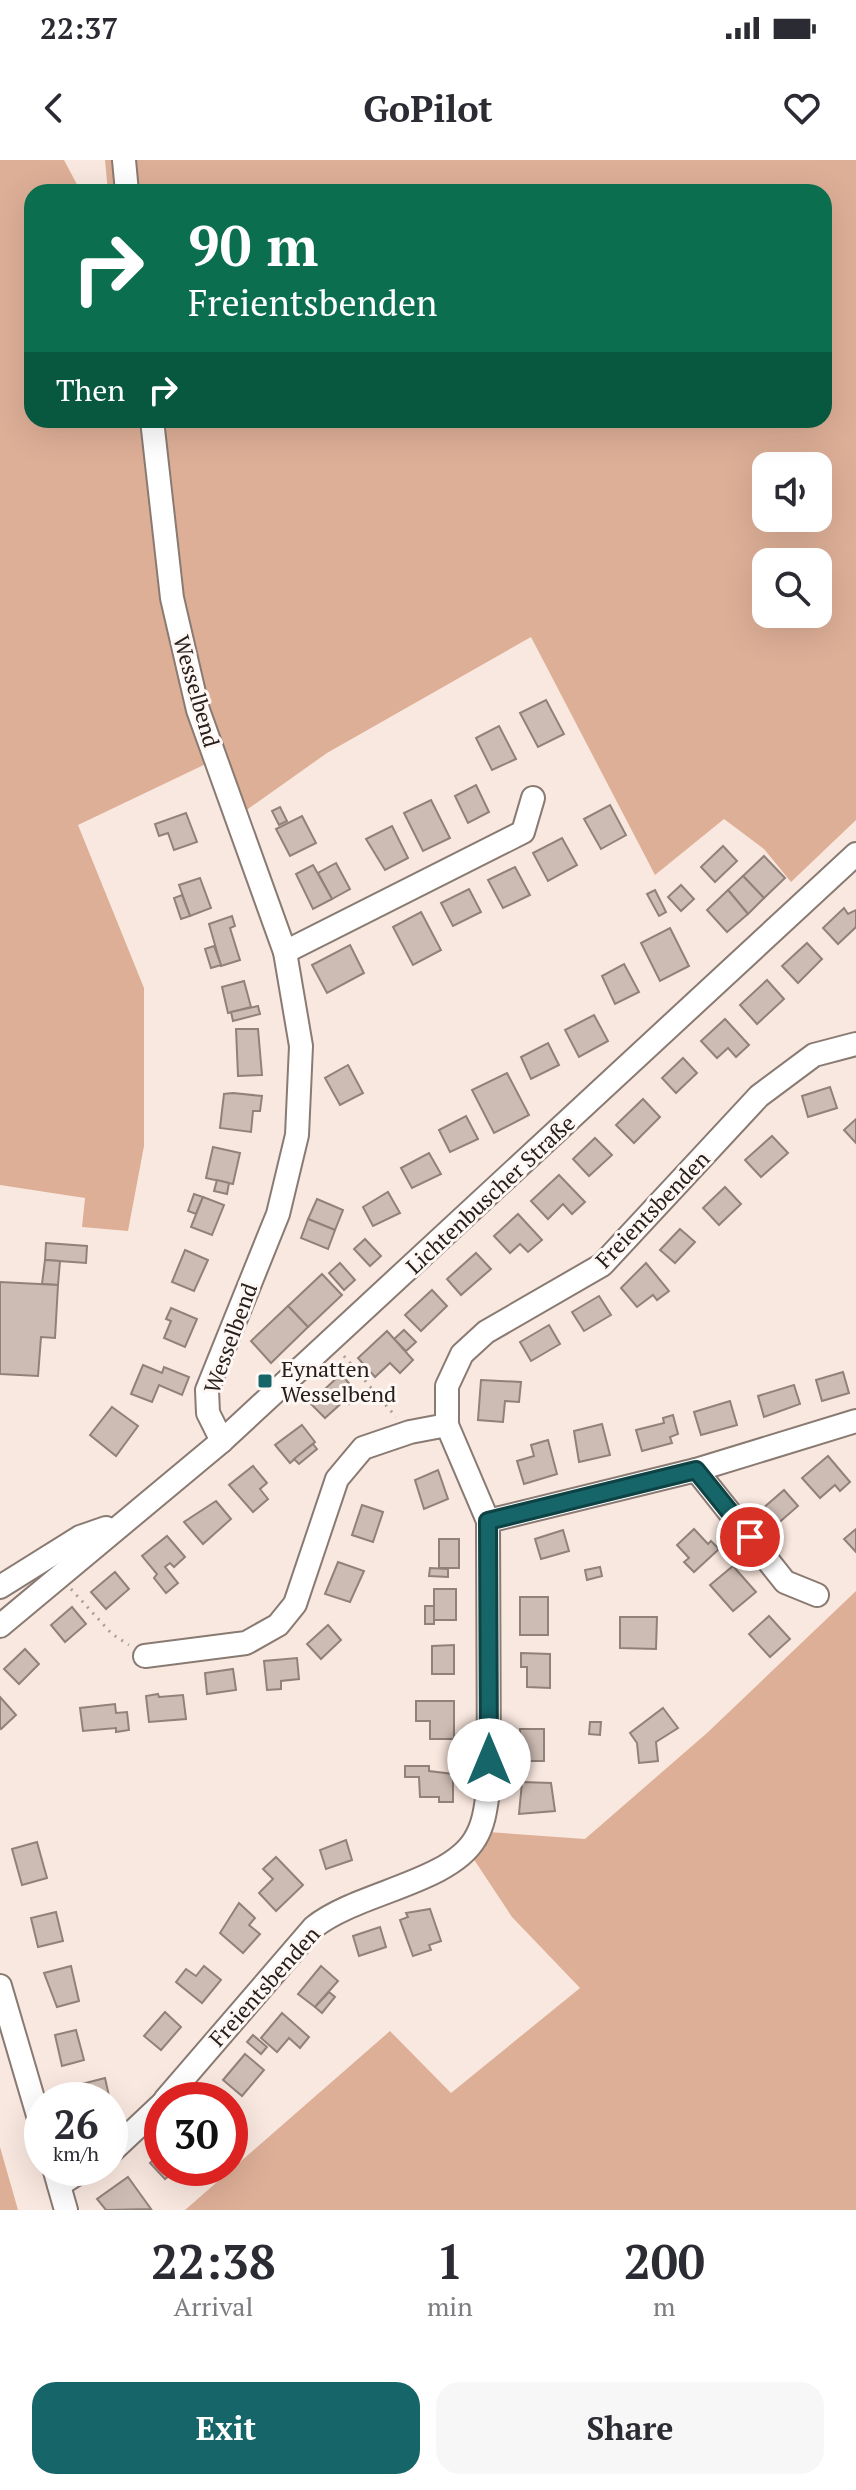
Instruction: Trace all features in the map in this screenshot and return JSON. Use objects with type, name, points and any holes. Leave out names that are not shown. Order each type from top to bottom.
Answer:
[{"type":"street","points":[[124,160],[126,184]]},
{"type":"street","name":"Wesselbend","points":[[153,428],[172,598],[198,710],[285,952],[301,1046],[297,1135],[278,1214],[207,1390],[208,1413],[222,1441]]},
{"type":"street","points":[[285,952],[523,832],[533,798]]},
{"type":"street","name":"Lichtenbuscher Straße","points":[[0,1626],[222,1441],[856,854]]},
{"type":"street","name":"Freientsbenden","points":[[181,2082],[314,1927],[335,1910],[450,1864],[474,1841],[484,1817],[489,1785],[488,1521],[447,1425],[447,1386],[462,1354],[486,1332],[602,1265],[759,1096],[814,1055],[856,1044]]},
{"type":"street","points":[[488,1521],[696,1470],[856,1421]]},
{"type":"street","points":[[145,1656],[246,1643],[278,1625],[295,1604],[337,1479],[363,1448],[410,1432],[447,1425]]},
{"type":"street","points":[[696,1470],[785,1582],[817,1595]]},
{"type":"street","name":"Lichtenbuscher Straße","points":[[0,1587],[94,1529],[117,1526]]},
{"type":"street","points":[[0,1986],[28,2082]]},
{"type":"street","name":"Freientsbenden","points":[[128,2136],[144,2121]]},
{"type":"street","points":[[59,2186],[66,2210]]},
{"type":"path","points":[[331,1341],[410,1432]]},
{"type":"path","points":[[58,1575],[112,1634],[145,1656]]},
{"type":"shaded area","points":[[0,160],[64,160],[77,184],[24,184],[24,428],[832,428],[832,184],[107,184],[105,160],[856,160],[856,820],[791,882],[764,849],[724,819],[655,875],[531,637],[327,753],[231,821],[210,762],[78,825],[144,988],[144,1146],[128,1231],[82,1227],[85,1198],[0,1185]]},
{"type":"shaded area","points":[[856,1591],[856,2210],[185,2210],[212,2186],[248,2186],[248,2155],[390,2031],[451,2093],[580,1988],[512,1917],[471,1855],[488,1832],[585,1839],[707,1733]]},
{"type":"shaded area","points":[[0,2147],[18,2210],[0,2210]]},
{"type":"building","points":[[546,700],[564,734],[538,747],[520,713]]},
{"type":"building","points":[[499,726],[516,759],[492,770],[476,738]]},
{"type":"building","points":[[476,785],[489,812],[468,823],[455,796]]},
{"type":"building","points":[[431,800],[450,838],[423,851],[404,813]]},
{"type":"building","points":[[610,805],[626,835],[601,849],[584,819]]},
{"type":"building","points":[[280,807],[287,821],[279,825],[272,811]]},
{"type":"building","points":[[186,813],[197,842],[174,850],[168,833],[159,836],[155,824]]},
{"type":"building","points":[[302,816],[316,843],[290,856],[276,829]]},
{"type":"building","points":[[392,826],[408,858],[385,870],[366,839]]},
{"type":"building","points":[[562,838],[577,865],[548,881],[533,853]]},
{"type":"building","points":[[723,846],[737,861],[715,882],[701,867]]},
{"type":"building","points":[[764,856],[785,878],[764,898],[743,876]]},
{"type":"building","points":[[336,863],[350,889],[332,899],[318,873]]},
{"type":"building","points":[[313,865],[332,899],[313,909],[296,874]]},
{"type":"building","points":[[515,867],[530,895],[503,908],[488,880]]},
{"type":"building","points":[[743,876],[764,898],[748,914],[728,890]]},
{"type":"building","points":[[200,878],[211,908],[190,916],[179,885]]},
{"type":"building","points":[[681,885],[694,899],[681,911],[668,897]]},
{"type":"building","points":[[469,889],[481,912],[453,926],[441,903]]},
{"type":"building","points":[[655,890],[666,912],[659,916],[647,894]]},
{"type":"building","points":[[728,890],[748,914],[727,932],[707,910]]},
{"type":"building","points":[[182,895],[190,916],[181,919],[174,898]]},
{"type":"building","points":[[844,908],[848,914],[856,910],[856,927],[838,944],[823,928]]},
{"type":"building","points":[[421,912],[441,950],[413,965],[393,927]]},
{"type":"building","points":[[232,916],[235,926],[230,928],[240,960],[221,966],[209,924]]},
{"type":"building","points":[[670,928],[689,966],[660,981],[641,943]]},
{"type":"building","points":[[807,943],[822,959],[798,983],[782,966]]},
{"type":"building","points":[[350,945],[364,973],[327,993],[312,965]]},
{"type":"building","points":[[214,946],[221,965],[211,968],[205,949]]},
{"type":"building","points":[[624,964],[639,992],[615,1004],[602,976]]},
{"type":"building","points":[[767,980],[784,999],[757,1024],[740,1005]]},
{"type":"building","points":[[244,981],[251,1007],[228,1013],[222,987]]},
{"type":"building","points":[[258,1006],[260,1014],[233,1021],[231,1012]]},
{"type":"building","points":[[594,1015],[608,1041],[579,1057],[565,1030]]},
{"type":"building","points":[[725,1019],[749,1045],[736,1057],[728,1048],[717,1058],[701,1041]]},
{"type":"building","points":[[236,1029],[258,1029],[262,1075],[238,1076]]},
{"type":"building","points":[[548,1043],[559,1065],[531,1079],[521,1057]]},
{"type":"building","points":[[683,1058],[697,1073],[676,1093],[662,1078]]},
{"type":"building","points":[[348,1065],[363,1093],[340,1105],[325,1078]]},
{"type":"building","points":[[507,1073],[529,1115],[494,1133],[472,1090]]},
{"type":"building","points":[[830,1087],[837,1108],[808,1117],[802,1096]]},
{"type":"building","points":[[224,1094],[262,1096],[260,1111],[253,1111],[251,1132],[220,1128]]},
{"type":"building","points":[[643,1099],[660,1117],[634,1143],[616,1125]]},
{"type":"building","points":[[466,1116],[478,1139],[450,1152],[439,1130]]},
{"type":"building","points":[[856,1119],[856,1143],[844,1130]]},
{"type":"building","points":[[772,1136],[788,1153],[761,1177],[745,1160]]},
{"type":"building","points":[[595,1138],[612,1155],[589,1176],[573,1159]]},
{"type":"building","points":[[213,1147],[240,1153],[233,1184],[206,1178]]},
{"type":"building","points":[[429,1153],[441,1174],[412,1188],[401,1168]]},
{"type":"building","points":[[559,1175],[585,1202],[572,1214],[563,1204],[548,1219],[531,1201]]},
{"type":"building","points":[[217,1180],[229,1183],[227,1194],[214,1191]]},
{"type":"building","points":[[725,1187],[741,1204],[719,1225],[703,1208]]},
{"type":"building","points":[[388,1192],[400,1213],[373,1226],[363,1207]]},
{"type":"building","points":[[194,1194],[203,1197],[196,1214],[188,1211]]},
{"type":"building","points":[[203,1197],[224,1205],[212,1235],[191,1227]]},
{"type":"building","points":[[317,1199],[343,1210],[335,1230],[308,1219]]},
{"type":"building","points":[[518,1214],[542,1240],[528,1252],[520,1244],[510,1253],[494,1236]]},
{"type":"building","points":[[308,1219],[335,1230],[328,1249],[301,1238]]},
{"type":"building","points":[[680,1229],[695,1242],[675,1263],[660,1250]]},
{"type":"building","points":[[365,1239],[381,1256],[370,1266],[354,1249]]},
{"type":"building","points":[[46,1243],[87,1246],[86,1263],[45,1260]]},
{"type":"building","points":[[185,1250],[208,1260],[194,1291],[172,1282]]},
{"type":"building","points":[[476,1253],[491,1269],[461,1295],[447,1279]]},
{"type":"building","points":[[45,1260],[60,1261],[58,1285],[42,1284]]},
{"type":"building","points":[[340,1263],[355,1280],[344,1290],[329,1273]]},
{"type":"building","points":[[646,1263],[669,1291],[657,1300],[653,1295],[637,1307],[621,1288]]},
{"type":"building","points":[[322,1274],[342,1295],[308,1327],[288,1306]]},
{"type":"building","points":[[0,1282],[58,1285],[55,1338],[41,1337],[38,1376],[0,1374]]},
{"type":"building","points":[[432,1290],[447,1306],[421,1331],[405,1315]]},
{"type":"building","points":[[599,1296],[611,1315],[584,1331],[572,1312]]},
{"type":"building","points":[[288,1306],[308,1327],[271,1363],[251,1341]]},
{"type":"building","points":[[171,1308],[197,1319],[185,1347],[164,1338],[171,1321],[166,1319]]},
{"type":"building","points":[[549,1325],[560,1344],[531,1361],[520,1342]]},
{"type":"building","points":[[404,1330],[416,1342],[406,1351],[394,1339]]},
{"type":"building","points":[[387,1331],[413,1360],[400,1373],[390,1363],[375,1377],[358,1358]]},
{"type":"building","points":[[143,1365],[162,1373],[164,1367],[189,1377],[182,1395],[159,1385],[152,1402],[131,1394]]},
{"type":"building","points":[[843,1372],[849,1393],[822,1401],[816,1380]]},
{"type":"building","points":[[341,1374],[359,1395],[349,1404],[345,1400],[325,1418],[310,1403]]},
{"type":"building","points":[[481,1380],[521,1382],[519,1402],[505,1401],[503,1422],[478,1420]]},
{"type":"building","points":[[794,1385],[800,1404],[764,1417],[758,1396]]},
{"type":"building","points":[[730,1401],[737,1425],[701,1435],[694,1412]]},
{"type":"building","points":[[112,1407],[138,1426],[116,1456],[90,1435]]},
{"type":"building","points":[[673,1415],[678,1434],[670,1437],[672,1443],[642,1451],[636,1430],[664,1423],[663,1418]]},
{"type":"building","points":[[602,1424],[610,1455],[579,1462],[574,1431]]},
{"type":"building","points":[[302,1425],[315,1442],[290,1463],[275,1445]]},
{"type":"building","points":[[548,1440],[557,1474],[524,1484],[517,1461],[534,1456],[531,1445]]},
{"type":"building","points":[[313,1444],[317,1449],[299,1464],[294,1459]]},
{"type":"building","points":[[828,1456],[850,1482],[840,1491],[835,1485],[820,1498],[802,1478]]},
{"type":"building","points":[[253,1466],[267,1483],[260,1489],[268,1499],[253,1512],[229,1485]]},
{"type":"building","points":[[438,1470],[448,1499],[424,1509],[415,1480]]},
{"type":"building","points":[[784,1490],[798,1506],[775,1526],[761,1510]]},
{"type":"building","points":[[216,1501],[231,1519],[203,1544],[184,1522]]},
{"type":"building","points":[[362,1505],[383,1512],[373,1542],[352,1535]]},
{"type":"building","points":[[694,1529],[708,1544],[711,1541],[719,1549],[694,1572],[684,1562],[689,1558],[677,1545]]},
{"type":"building","points":[[856,1529],[856,1552],[844,1539]]},
{"type":"building","points":[[563,1530],[569,1551],[541,1559],[535,1539]]},
{"type":"building","points":[[167,1536],[185,1557],[174,1567],[170,1563],[165,1567],[178,1583],[166,1593],[154,1578],[157,1574],[142,1556]]},
{"type":"building","points":[[439,1539],[459,1539],[459,1568],[439,1568]]},
{"type":"building","points":[[338,1562],[364,1571],[350,1602],[325,1594]]},
{"type":"building","points":[[733,1566],[756,1592],[733,1611],[710,1585]]},
{"type":"building","points":[[600,1567],[602,1576],[587,1580],[585,1570]]},
{"type":"building","points":[[430,1568],[448,1569],[448,1577],[429,1576]]},
{"type":"building","points":[[115,1572],[129,1589],[106,1609],[91,1592]]},
{"type":"building","points":[[434,1589],[456,1589],[456,1620],[434,1620]]},
{"type":"building","points":[[520,1597],[548,1597],[548,1635],[520,1635]]},
{"type":"building","points":[[425,1606],[434,1606],[434,1624],[425,1624]]},
{"type":"building","points":[[72,1607],[86,1624],[65,1642],[51,1625]]},
{"type":"building","points":[[769,1616],[790,1639],[770,1657],[749,1634]]},
{"type":"building","points":[[620,1617],[657,1617],[656,1649],[620,1648]]},
{"type":"building","points":[[328,1625],[341,1640],[321,1659],[307,1644]]},
{"type":"building","points":[[454,1645],[454,1674],[432,1674],[432,1646]]},
{"type":"building","points":[[25,1649],[39,1664],[19,1684],[4,1669]]},
{"type":"building","points":[[521,1653],[550,1654],[550,1688],[527,1687],[527,1667],[521,1667]]},
{"type":"building","points":[[297,1658],[299,1679],[281,1681],[281,1689],[267,1690],[264,1661]]},
{"type":"building","points":[[233,1669],[236,1690],[207,1694],[205,1673]]},
{"type":"building","points":[[158,1694],[159,1697],[183,1695],[186,1719],[149,1722],[146,1696]]},
{"type":"building","points":[[0,1697],[16,1715],[1,1729],[0,1728]]},
{"type":"building","points":[[416,1701],[454,1701],[454,1739],[430,1739],[430,1721],[416,1721]]},
{"type":"building","points":[[115,1704],[116,1713],[127,1712],[129,1730],[83,1731],[80,1708]]},
{"type":"building","points":[[663,1708],[678,1728],[656,1742],[658,1761],[639,1763],[637,1743],[630,1733]]},
{"type":"building","points":[[590,1722],[601,1722],[600,1735],[589,1734]]},
{"type":"building","points":[[520,1729],[544,1729],[544,1761],[520,1761]]},
{"type":"building","points":[[405,1766],[429,1766],[429,1771],[453,1774],[453,1802],[439,1802],[439,1797],[420,1797],[419,1777],[405,1777]]},
{"type":"building","points":[[522,1782],[551,1783],[555,1811],[519,1814]]},
{"type":"building","points":[[346,1840],[352,1860],[326,1869],[320,1850]]},
{"type":"building","points":[[37,1842],[47,1878],[22,1885],[12,1849]]},
{"type":"building","points":[[276,1857],[303,1885],[276,1911],[259,1893],[273,1879],[263,1869]]},
{"type":"building","points":[[239,1903],[255,1918],[249,1925],[260,1934],[243,1953],[220,1933]]},
{"type":"building","points":[[430,1909],[441,1941],[429,1945],[431,1950],[413,1956],[400,1920],[408,1917],[406,1913]]},
{"type":"building","points":[[56,1912],[63,1941],[38,1947],[31,1918]]},
{"type":"building","points":[[380,1927],[386,1947],[359,1956],[353,1936]]},
{"type":"building","points":[[71,1966],[79,2001],[57,2007],[44,1973]]},
{"type":"building","points":[[204,1966],[221,1980],[202,2003],[176,1982],[186,1969],[196,1976]]},
{"type":"building","points":[[321,1966],[338,1981],[315,2007],[298,1994]]},
{"type":"building","points":[[329,1992],[335,1997],[322,2013],[315,2007]]},
{"type":"building","points":[[165,2012],[181,2027],[161,2050],[144,2036]]},
{"type":"building","points":[[282,2013],[309,2037],[300,2048],[289,2038],[277,2052],[261,2038]]},
{"type":"building","points":[[76,2030],[84,2060],[62,2066],[55,2035]]},
{"type":"building","points":[[253,2035],[267,2047],[261,2054],[247,2042]]},
{"type":"building","points":[[245,2054],[264,2070],[248,2089],[248,2082],[223,2080]]},
{"type":"building","points":[[128,2177],[151,2209],[106,2210],[97,2199],[115,2186],[128,2186]]},
{"type":"place","name":"Eynatten Wesselbend","points":[[265,1381]]},
{"type":"route","points":[[489,1760],[488,1521],[696,1470],[750,1537]]}]
